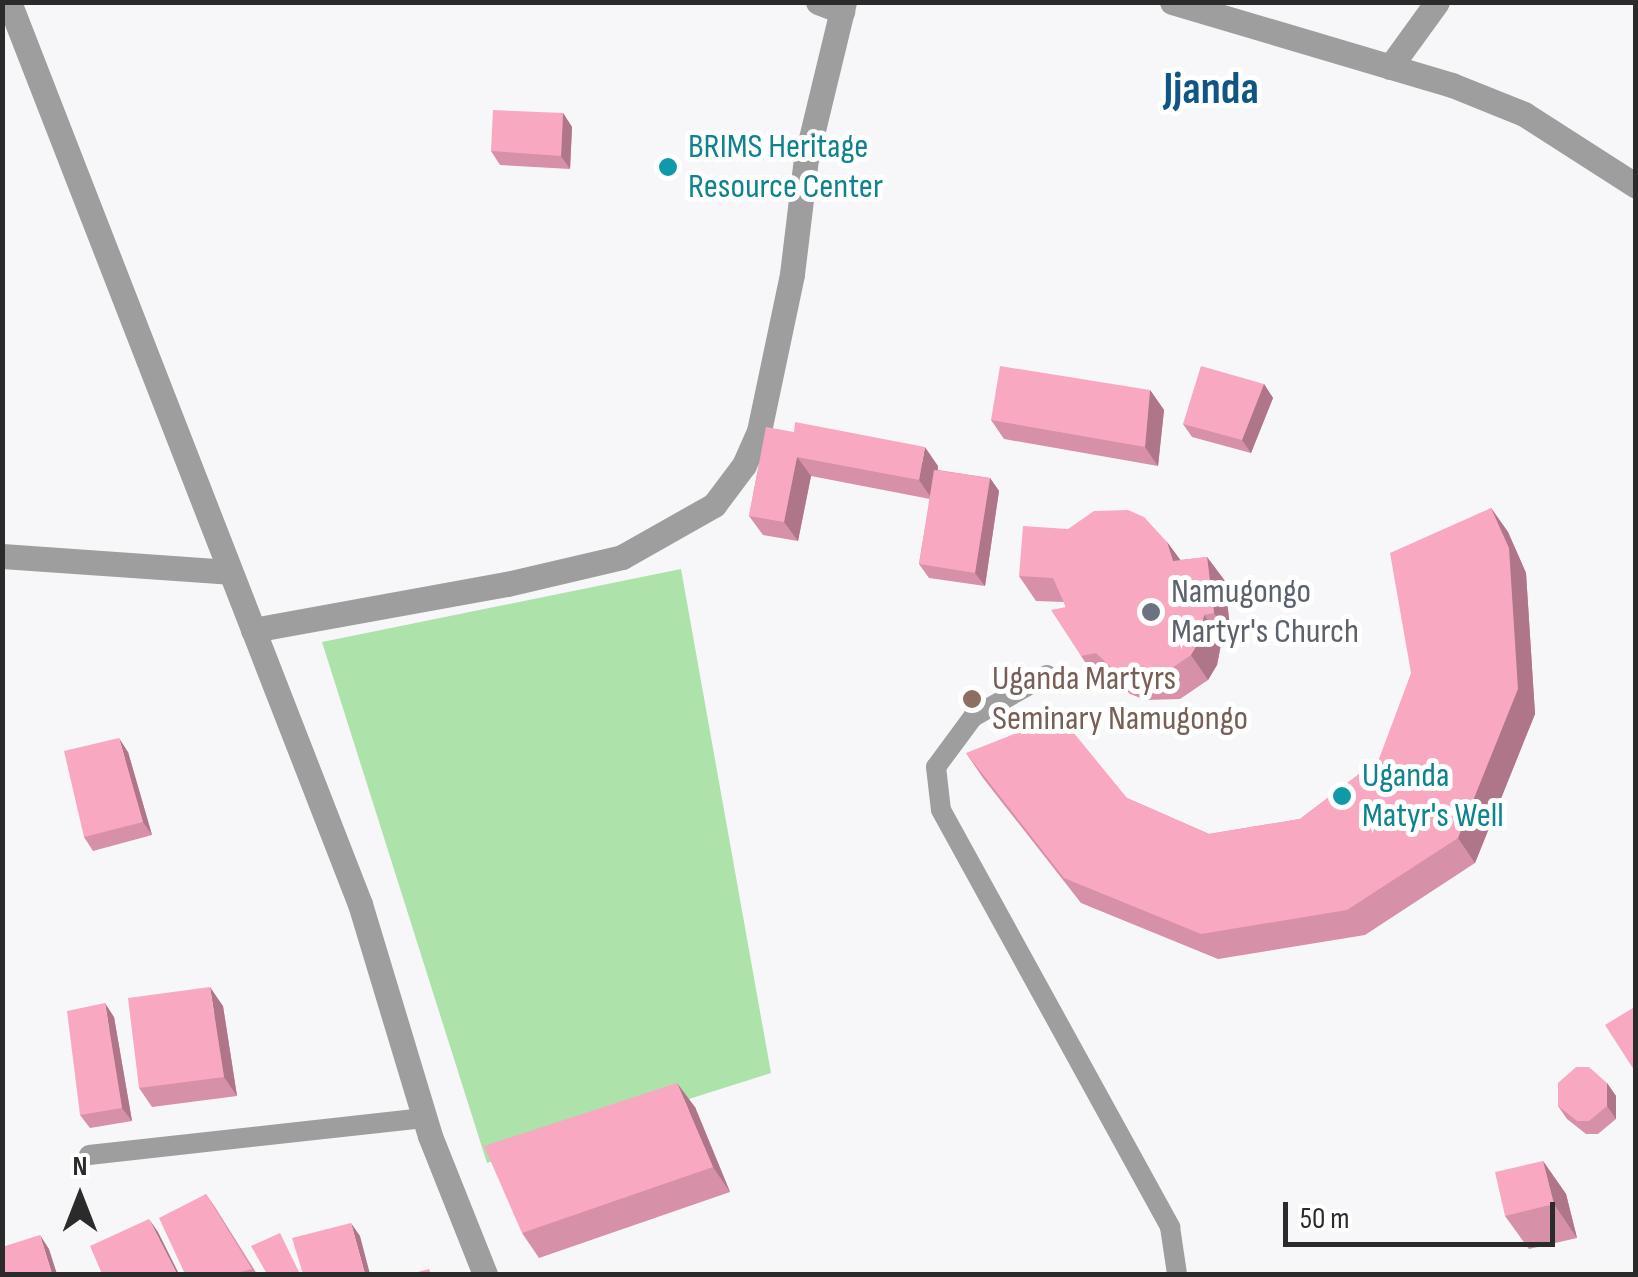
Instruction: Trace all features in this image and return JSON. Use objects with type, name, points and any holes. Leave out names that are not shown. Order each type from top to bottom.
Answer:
[{"type":"street","points":[[9,2],[360,904],[424,1118],[486,1274]]},
{"type":"street","points":[[1172,2],[1452,85],[1524,114],[1636,186]]},
{"type":"street","points":[[1390,67],[1438,2]]},
{"type":"street","points":[[253,630],[507,584],[622,557],[714,504],[744,465],[759,431],[792,274],[806,158],[835,5]]},
{"type":"street","points":[[2,556],[229,572]]},
{"type":"lane","points":[[1047,675],[973,717],[936,767],[941,810],[1170,1228],[1177,1274]]},
{"type":"lane","points":[[89,1155],[424,1118]]},
{"type":"green space","points":[[681,569],[771,1073],[487,1163],[322,642]]},
{"type":"building","points":[[493,110],[563,113],[561,156],[491,151]]},
{"type":"building","points":[[1000,366],[1150,390],[1145,447],[991,420]]},
{"type":"building","points":[[1201,366],[1264,384],[1242,440],[1183,424]]},
{"type":"building","points":[[795,422],[925,447],[919,480],[797,457],[784,522],[749,516],[766,427],[794,432]]},
{"type":"building","points":[[934,470],[990,478],[975,573],[919,564]]},
{"type":"building","points":[[1491,508],[1509,548],[1518,689],[1458,838],[1347,910],[1201,934],[1064,878],[966,753],[1060,716],[1127,798],[1209,834],[1300,819],[1379,759],[1411,673],[1390,553]]},
{"type":"building","name":"Namugongo Martyr's Church","points":[[1128,510],[1144,517],[1167,542],[1173,561],[1207,557],[1214,613],[1204,615],[1200,640],[1191,655],[1163,674],[1128,676],[1113,669],[1096,653],[1081,656],[1051,610],[1066,607],[1053,578],[1019,576],[1023,526],[1068,529],[1094,511]]},
{"type":"building","points":[[119,738],[143,822],[84,837],[64,751]]},
{"type":"building","points":[[210,987],[224,1077],[139,1088],[128,998]]},
{"type":"building","points":[[105,1003],[122,1108],[80,1115],[67,1011]]},
{"type":"building","points":[[1636,1006],[1636,1073],[1605,1025]]},
{"type":"building","points":[[1576,1067],[1589,1067],[1607,1083],[1607,1106],[1589,1121],[1577,1121],[1558,1106],[1558,1083]]},
{"type":"building","points":[[677,1083],[713,1167],[522,1233],[484,1146]]},
{"type":"building","points":[[1543,1161],[1554,1204],[1505,1216],[1495,1172]]},
{"type":"building","points":[[206,1194],[252,1269],[233,1274],[185,1274],[159,1218]]},
{"type":"building","points":[[149,1219],[177,1274],[102,1274],[90,1246]]},
{"type":"building","points":[[351,1223],[365,1274],[303,1274],[292,1238]]},
{"type":"building","points":[[280,1233],[300,1274],[267,1274],[251,1246]]},
{"type":"building","points":[[40,1235],[52,1274],[2,1274],[2,1247]]},
{"type":"place","name":"BRIMS Heritage Resource Center","points":[[668,167]]},
{"type":"place","name":"Namugongo Martyr's Church","points":[[1151,612]]},
{"type":"place","name":"Uganda Martyrs Seminary Namugongo","points":[[972,699]]},
{"type":"place","name":"Uganda Matyr's Well","points":[[1342,796]]},
{"type":"district","name":"Jjanda","points":[[1211,90]]}]
